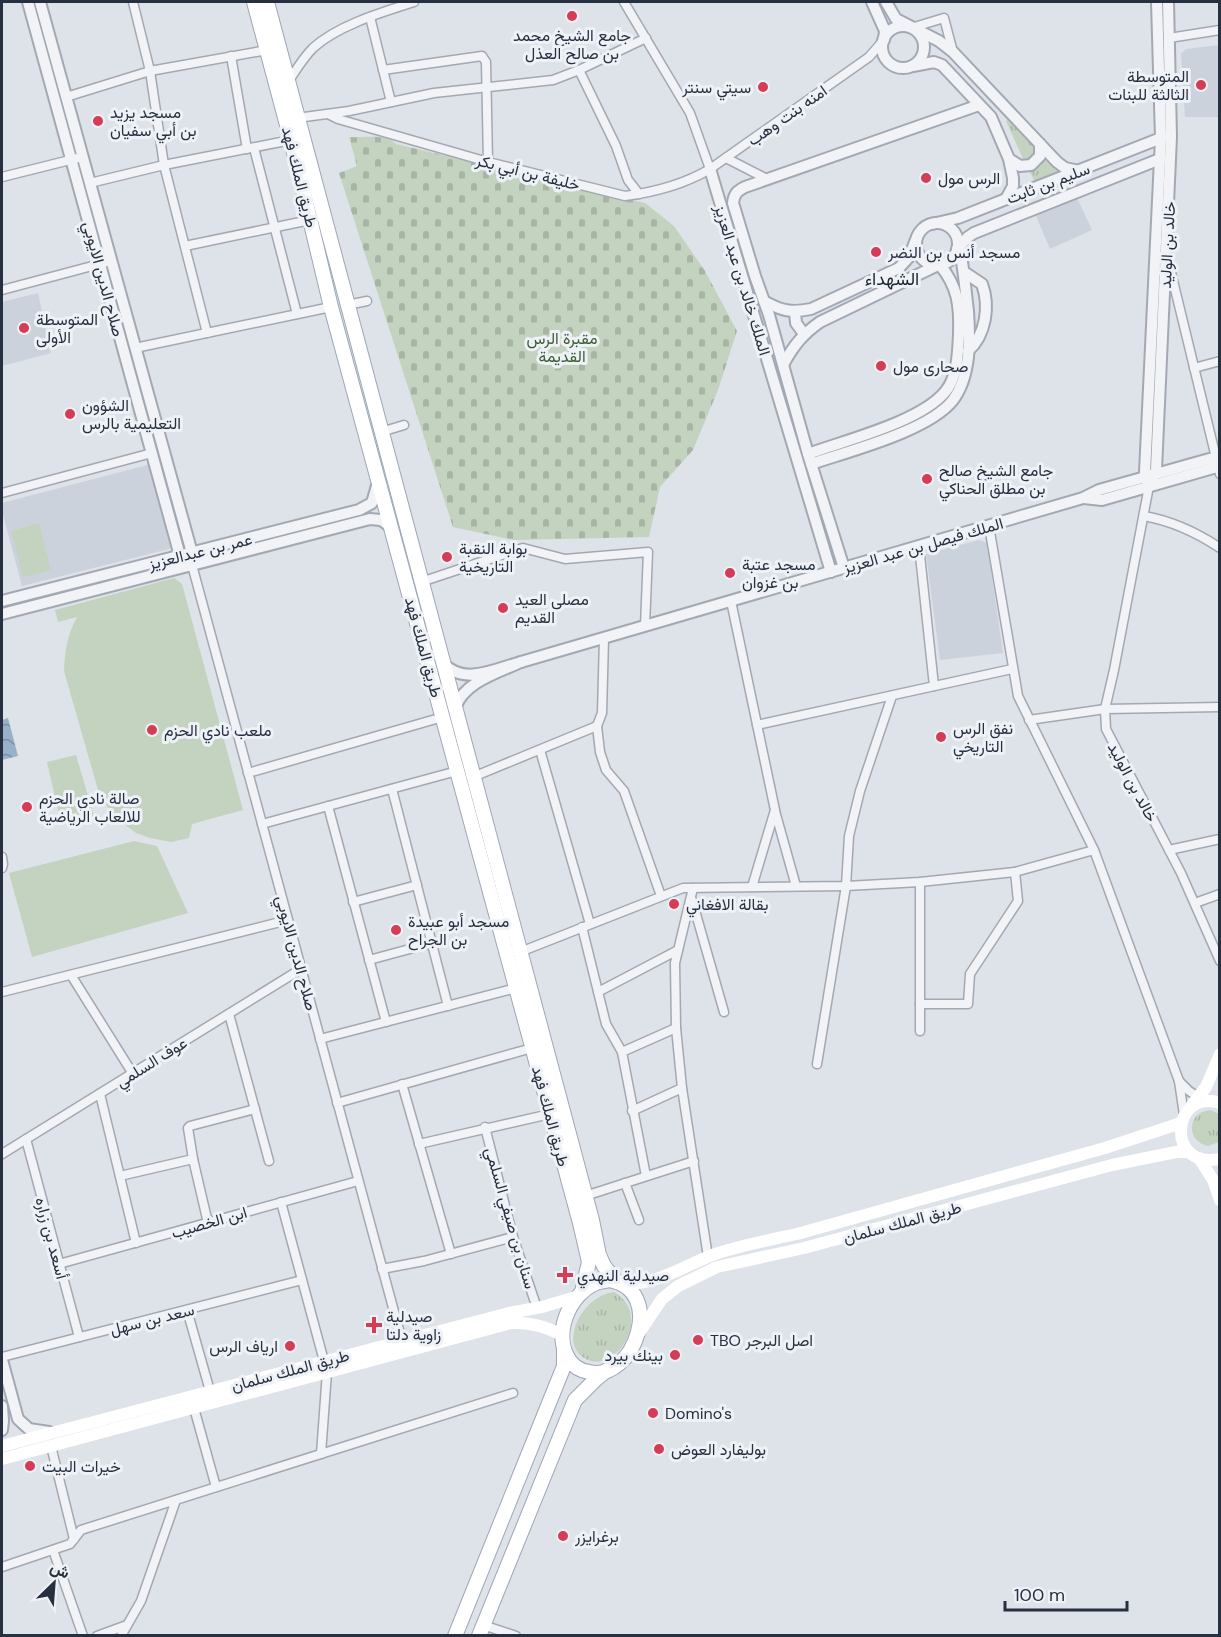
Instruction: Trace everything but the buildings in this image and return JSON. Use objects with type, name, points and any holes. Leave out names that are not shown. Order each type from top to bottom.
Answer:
[{"type":"main road","name":"طريق الملك فهد","points":[[254,2],[314,217],[347,305],[443,663],[452,683],[455,708],[599,1255],[604,1266],[619,1282]]},
{"type":"main road","name":"طريق الملك فهد","points":[[267,2],[297,118],[331,307],[589,1262],[581,1294]]},
{"type":"main road","points":[[1220,1054],[1206,1087],[1192,1109],[1181,1139],[1213,1180],[1220,1200]]},
{"type":"main road","points":[[1192,1109],[1220,1103]]},
{"type":"main road","name":"طريق الملك سلمان","points":[[619,1282],[634,1285],[646,1282],[746,1244],[797,1234],[1105,1148],[1192,1109]]},
{"type":"main road","name":"طريق الملك سلمان","points":[[638,1334],[662,1299],[678,1286],[717,1268],[804,1248],[1112,1165],[1176,1152],[1209,1160],[1220,1158]]},
{"type":"main road","points":[[455,1635],[564,1366],[562,1335],[565,1319],[572,1304],[596,1283],[609,1280],[619,1282],[632,1291],[639,1303],[641,1319],[638,1334],[631,1350],[620,1362],[596,1378],[575,1400],[481,1630]]},
{"type":"main road","name":"طريق الملك سلمان","points":[[2,1459],[194,1408],[402,1341],[537,1308],[581,1294]]},
{"type":"main road","name":"طريق الملك سلمان","points":[[2,1446],[210,1391],[326,1367],[511,1323],[529,1322],[562,1335]]},
{"type":"main road","points":[[564,1350],[571,1363],[581,1370],[594,1373],[607,1370]]},
{"type":"street","name":"صلاح الدين الايوبي","points":[[28,2],[77,158],[106,263],[152,453],[180,556]]},
{"type":"street","name":"صلاح الدين الايوبي","points":[[40,2],[66,97],[77,158],[90,183],[106,263],[135,348],[192,553]]},
{"type":"street","points":[[133,2],[150,71],[164,165],[207,333]]},
{"type":"street","points":[[288,82],[314,48],[357,22],[414,2]]},
{"type":"street","name":"الملك خالد بن عبد العزيز","points":[[624,2],[690,113],[710,169],[831,572]]},
{"type":"street","points":[[872,2],[885,31],[882,48],[887,61],[899,68],[934,62],[942,65],[991,117],[1009,159],[1013,186],[1006,199]]},
{"type":"street","points":[[886,2],[896,19],[917,31],[924,43],[922,57],[913,66]]},
{"type":"street","name":"خالد بن الوليد","points":[[1150,479],[1161,138],[1157,2]]},
{"type":"street","name":"خالد بن الوليد","points":[[1168,2],[1172,137],[1167,254],[1150,479],[1105,709],[1106,729],[1169,850],[1220,961]]},
{"type":"street","points":[[370,17],[391,102]]},
{"type":"street","points":[[911,28],[944,18],[953,52]]},
{"type":"street","points":[[883,41],[891,30],[897,27],[911,28],[939,41],[953,52],[1062,166],[1079,171]]},
{"type":"street","points":[[1169,38],[1220,30]]},
{"type":"street","name":"خليفة بن أبي بكر","points":[[297,118],[434,93],[553,80],[646,38]]},
{"type":"street","name":"امنه بنت وهب","points":[[767,179],[726,158],[869,57],[883,41]]},
{"type":"street","points":[[66,97],[150,71],[267,50]]},
{"type":"street","points":[[231,56],[250,148],[297,314]]},
{"type":"street","points":[[383,70],[482,56],[486,62],[488,162]]},
{"type":"street","points":[[579,70],[616,146],[628,180],[639,194]]},
{"type":"street","name":"الملك خالد بن عبد العزيز","points":[[844,568],[809,459],[784,363],[733,203],[734,196],[738,190],[767,179],[980,105]]},
{"type":"street","name":"خليفة بن أبي بكر","points":[[328,114],[398,138],[625,196],[654,193],[689,182],[726,158]]},
{"type":"street","name":"سليم بن ثابت","points":[[932,224],[958,218],[1161,138]]},
{"type":"street","points":[[90,183],[164,165],[291,140]]},
{"type":"street","points":[[1009,159],[1020,166],[1031,165],[1040,156],[1040,144]]},
{"type":"street","points":[[2,177],[77,158]]},
{"type":"street","name":"سليم بن ثابت","points":[[958,246],[974,233],[1160,159]]},
{"type":"street","points":[[185,246],[274,228],[314,217]]},
{"type":"street","points":[[764,301],[777,308],[795,312],[811,309],[899,268],[909,257],[917,237],[926,226],[932,224],[946,226],[956,236],[964,273],[969,326],[968,351],[962,382],[953,399],[941,412],[897,434],[809,459]]},
{"type":"street","points":[[809,459],[916,415],[946,392],[953,377],[958,355],[959,326],[955,288],[939,265],[925,262],[920,258],[917,251],[917,237]]},
{"type":"street","points":[[784,363],[793,346],[820,322],[950,260],[958,246]]},
{"type":"street","points":[[1167,254],[1218,464]]},
{"type":"street","points":[[2,290],[106,263]]},
{"type":"street","points":[[964,273],[982,284],[986,304],[982,330],[977,342],[968,351]]},
{"type":"street","points":[[347,305],[367,301]]},
{"type":"street","points":[[135,348],[331,307]]},
{"type":"street","points":[[795,312],[796,323],[804,334]]},
{"type":"street","points":[[1194,368],[1220,361]]},
{"type":"street","points":[[381,432],[404,424]]},
{"type":"street","points":[[2,493],[152,453]]},
{"type":"street","name":"الملك فيصل بن عبد العزيز","points":[[521,662],[989,526],[1083,498],[1099,490],[1218,464]]},
{"type":"street","name":"عمر بن عبدالعزيز","points":[[2,601],[366,507],[372,503],[378,479]]},
{"type":"street","points":[[1144,516],[1165,520],[1200,535],[1220,549]]},
{"type":"street","name":"عمر بن عبدالعزيز","points":[[2,614],[370,519],[381,520],[391,527]]},
{"type":"street","points":[[989,526],[1018,696],[1094,850],[1179,1082],[1192,1109]]},
{"type":"street","points":[[919,546],[934,686]]},
{"type":"street","points":[[421,582],[523,548],[566,559],[648,552],[645,626]]},
{"type":"street","name":"صلاح الدين الايوبي","points":[[192,565],[402,1341]]},
{"type":"street","points":[[731,601],[775,810],[796,886]]},
{"type":"street","points":[[604,638],[602,713],[597,726],[600,752],[606,770],[624,791],[661,896]]},
{"type":"street","points":[[436,693],[467,676],[521,662]]},
{"type":"street","points":[[455,708],[462,693],[470,686],[521,662]]},
{"type":"street","points":[[757,725],[1012,669]]},
{"type":"street","points":[[452,683],[470,686]]},
{"type":"street","points":[[818,1064],[846,886],[849,836],[857,802],[892,696]]},
{"type":"street","points":[[1029,720],[1105,709],[1220,707]]},
{"type":"street","points":[[248,773],[443,717]]},
{"type":"street","points":[[473,777],[597,726]]},
{"type":"street","points":[[540,750],[586,926],[606,1024],[622,1052],[646,1176]]},
{"type":"street","points":[[262,824],[457,771]]},
{"type":"street","points":[[392,789],[448,1006]]},
{"type":"street","points":[[328,806],[386,1022]]},
{"type":"street","points":[[752,887],[775,810]]},
{"type":"street","points":[[1169,850],[1220,839]]},
{"type":"street","points":[[520,952],[683,888],[692,892],[752,887],[920,882],[1015,872],[1094,850]]},
{"type":"street","points":[[2,857],[2,868]]},
{"type":"street","points":[[920,1004],[968,1004],[970,974],[1018,901],[1015,872]]},
{"type":"street","points":[[920,882],[920,1031]]},
{"type":"street","points":[[353,902],[417,885]]},
{"type":"street","points":[[692,892],[675,963],[676,1028],[682,1089],[708,1257]]},
{"type":"street","points":[[692,892],[724,1012]]},
{"type":"street","points":[[1195,903],[1220,894]]},
{"type":"street","points":[[2,992],[288,920]]},
{"type":"street","points":[[369,960],[432,943]]},
{"type":"street","points":[[598,992],[678,950]]},
{"type":"street","name":"عوف السلمي","points":[[2,1154],[301,969]]},
{"type":"street","points":[[71,975],[133,1074]]},
{"type":"street","points":[[320,1039],[516,988]]},
{"type":"street","points":[[229,1014],[269,1161]]},
{"type":"street","points":[[622,1052],[676,1028]]},
{"type":"street","points":[[337,1103],[532,1048]]},
{"type":"street","points":[[1179,1082],[1192,1109]]},
{"type":"street","points":[[402,1084],[451,1254]]},
{"type":"street","points":[[633,1111],[682,1089]]},
{"type":"street","points":[[100,1094],[136,1243]]},
{"type":"street","points":[[208,1223],[188,1128],[255,1109]]},
{"type":"street","points":[[419,1144],[550,1113]]},
{"type":"street","name":"سنان بن صيفي السلمي","points":[[485,1127],[513,1237],[537,1308]]},
{"type":"street","name":"أسعد بن زراره","points":[[26,1139],[79,1338]]},
{"type":"street","points":[[120,1176],[193,1159]]},
{"type":"street","points":[[585,1196],[693,1161]]},
{"type":"street","name":"ابن الخصيب","points":[[59,1264],[358,1181]]},
{"type":"street","points":[[625,1183],[639,1220]]},
{"type":"street","points":[[281,1202],[326,1367],[321,1454]]},
{"type":"street","points":[[382,1269],[451,1254],[513,1237]]},
{"type":"street","name":"سعد بن سهل","points":[[2,1359],[302,1280]]},
{"type":"street","points":[[187,1310],[210,1391]]},
{"type":"street","points":[[2,1359],[18,1419],[29,1429],[50,1432]]},
{"type":"street","points":[[2,1568],[70,1544],[81,1530],[513,1393]]},
{"type":"street","points":[[2,1406],[2,1430]]},
{"type":"street","points":[[194,1408],[216,1487]]},
{"type":"street","points":[[51,1446],[74,1539]]},
{"type":"street","points":[[121,1635],[141,1601],[176,1500]]},
{"type":"street","points":[[53,1550],[83,1635]]},
{"type":"street","points":[[97,1635],[127,1625]]},
{"type":"street","points":[[481,1630],[516,1635]]},
{"type":"shaded area","name":"المتوسطة الثالثة للبنات","points":[[1219,45],[1219,117],[1185,117],[1181,54],[1186,49]]},
{"type":"shaded area","points":[[1077,198],[1092,230],[1050,249],[1036,216]]},
{"type":"shaded area","name":"المتوسطة الأولى","points":[[38,293],[51,353],[2,366],[2,302]]},
{"type":"shaded area","points":[[151,464],[173,548],[22,586],[2,511],[2,503]]},
{"type":"shaded area","points":[[979,540],[987,543],[1003,653],[940,660],[926,554]]},
{"type":"green space","points":[[1010,119],[1039,150],[1035,159],[1024,161],[1006,121]]},
{"type":"green space","name":"مقبرة الرس القديمة","points":[[349,137],[386,138],[396,144],[645,203],[674,226],[705,271],[737,331],[718,390],[693,450],[660,487],[649,537],[514,540],[453,527],[339,173],[357,166]]},
{"type":"green space","points":[[1043,158],[1061,174],[1036,184],[1027,166],[1034,169],[1041,165]]},
{"type":"green space","points":[[39,523],[51,570],[23,577],[11,531]]},
{"type":"green space","name":"ملعب نادي الحزم","points":[[174,578],[182,584],[243,810],[192,824],[189,838],[171,842],[136,833],[112,815],[98,790],[64,671],[67,643],[77,617],[58,622],[55,610]]},
{"type":"green space","points":[[76,755],[94,816],[61,823],[47,762]]},
{"type":"green space","points":[[134,841],[157,846],[188,913],[32,957],[9,873]]},
{"type":"green space","points":[[1211,1110],[1219,1114],[1219,1142],[1208,1146],[1195,1138],[1192,1126],[1197,1115]]},
{"type":"green space","points":[[614,1292],[626,1302],[631,1314],[631,1328],[626,1340],[619,1351],[609,1359],[597,1362],[586,1359],[578,1353],[574,1345],[575,1327],[590,1304]]},
{"type":"water","points":[[8,718],[18,756],[2,760],[2,720]]},
{"type":"place","name":"جامع الشيخ محمد بن صالح العذل","points":[[572,16]]},
{"type":"place","name":"المتوسطة الثالثة للبنات","points":[[1201,85]]},
{"type":"place","name":"سيتي سنتر","points":[[763,87]]},
{"type":"place","name":"مسجد يزيد بن أبي سفيان","points":[[98,121]]},
{"type":"place","name":"الرس مول","points":[[926,178]]},
{"type":"place","name":"مسجد أنس بن النضر","points":[[876,252]]},
{"type":"place","name":"المتوسطة الأولى","points":[[24,328]]},
{"type":"place","name":"صحارى مول","points":[[881,366]]},
{"type":"place","name":"الشؤون التعليمية بالرس","points":[[70,414]]},
{"type":"place","name":"جامع الشيخ صالح بن مطلق الحناكي","points":[[927,479]]},
{"type":"place","name":"بوابة النقبة التاريخية","points":[[447,557]]},
{"type":"place","name":"مسجد عتبة بن غزوان","points":[[730,573]]},
{"type":"place","name":"مصلى العيد القديم","points":[[503,608]]},
{"type":"place","name":"ملعب نادي الحزم","points":[[152,730]]},
{"type":"place","name":"نفق الرس التاريخي","points":[[941,737]]},
{"type":"place","name":"صالة نادي الحزم للالعاب الرياضية","points":[[27,807]]},
{"type":"place","name":"بقالة الافغاني","points":[[674,904]]},
{"type":"place","name":"مسجد أبو عبيدة بن الجراح","points":[[396,930]]},
{"type":"place","name":"صيدلية النهدي","points":[[565,1275]]},
{"type":"place","name":"صيدلية زاوية دلتا","points":[[374,1325]]},
{"type":"place","name":"TBO اصل البرجر","points":[[698,1340]]},
{"type":"place","name":"ارياف الرس","points":[[290,1346]]},
{"type":"place","name":"بينك بيرد","points":[[675,1355]]},
{"type":"place","name":"Domino's","points":[[653,1413]]},
{"type":"place","name":"بوليفارد العوض","points":[[659,1449]]},
{"type":"place","name":"خيرات البيت","points":[[30,1466]]},
{"type":"place","name":"برغرايزر","points":[[563,1536]]},
{"type":"district","name":"الشهداء","points":[[892,279]]}]
